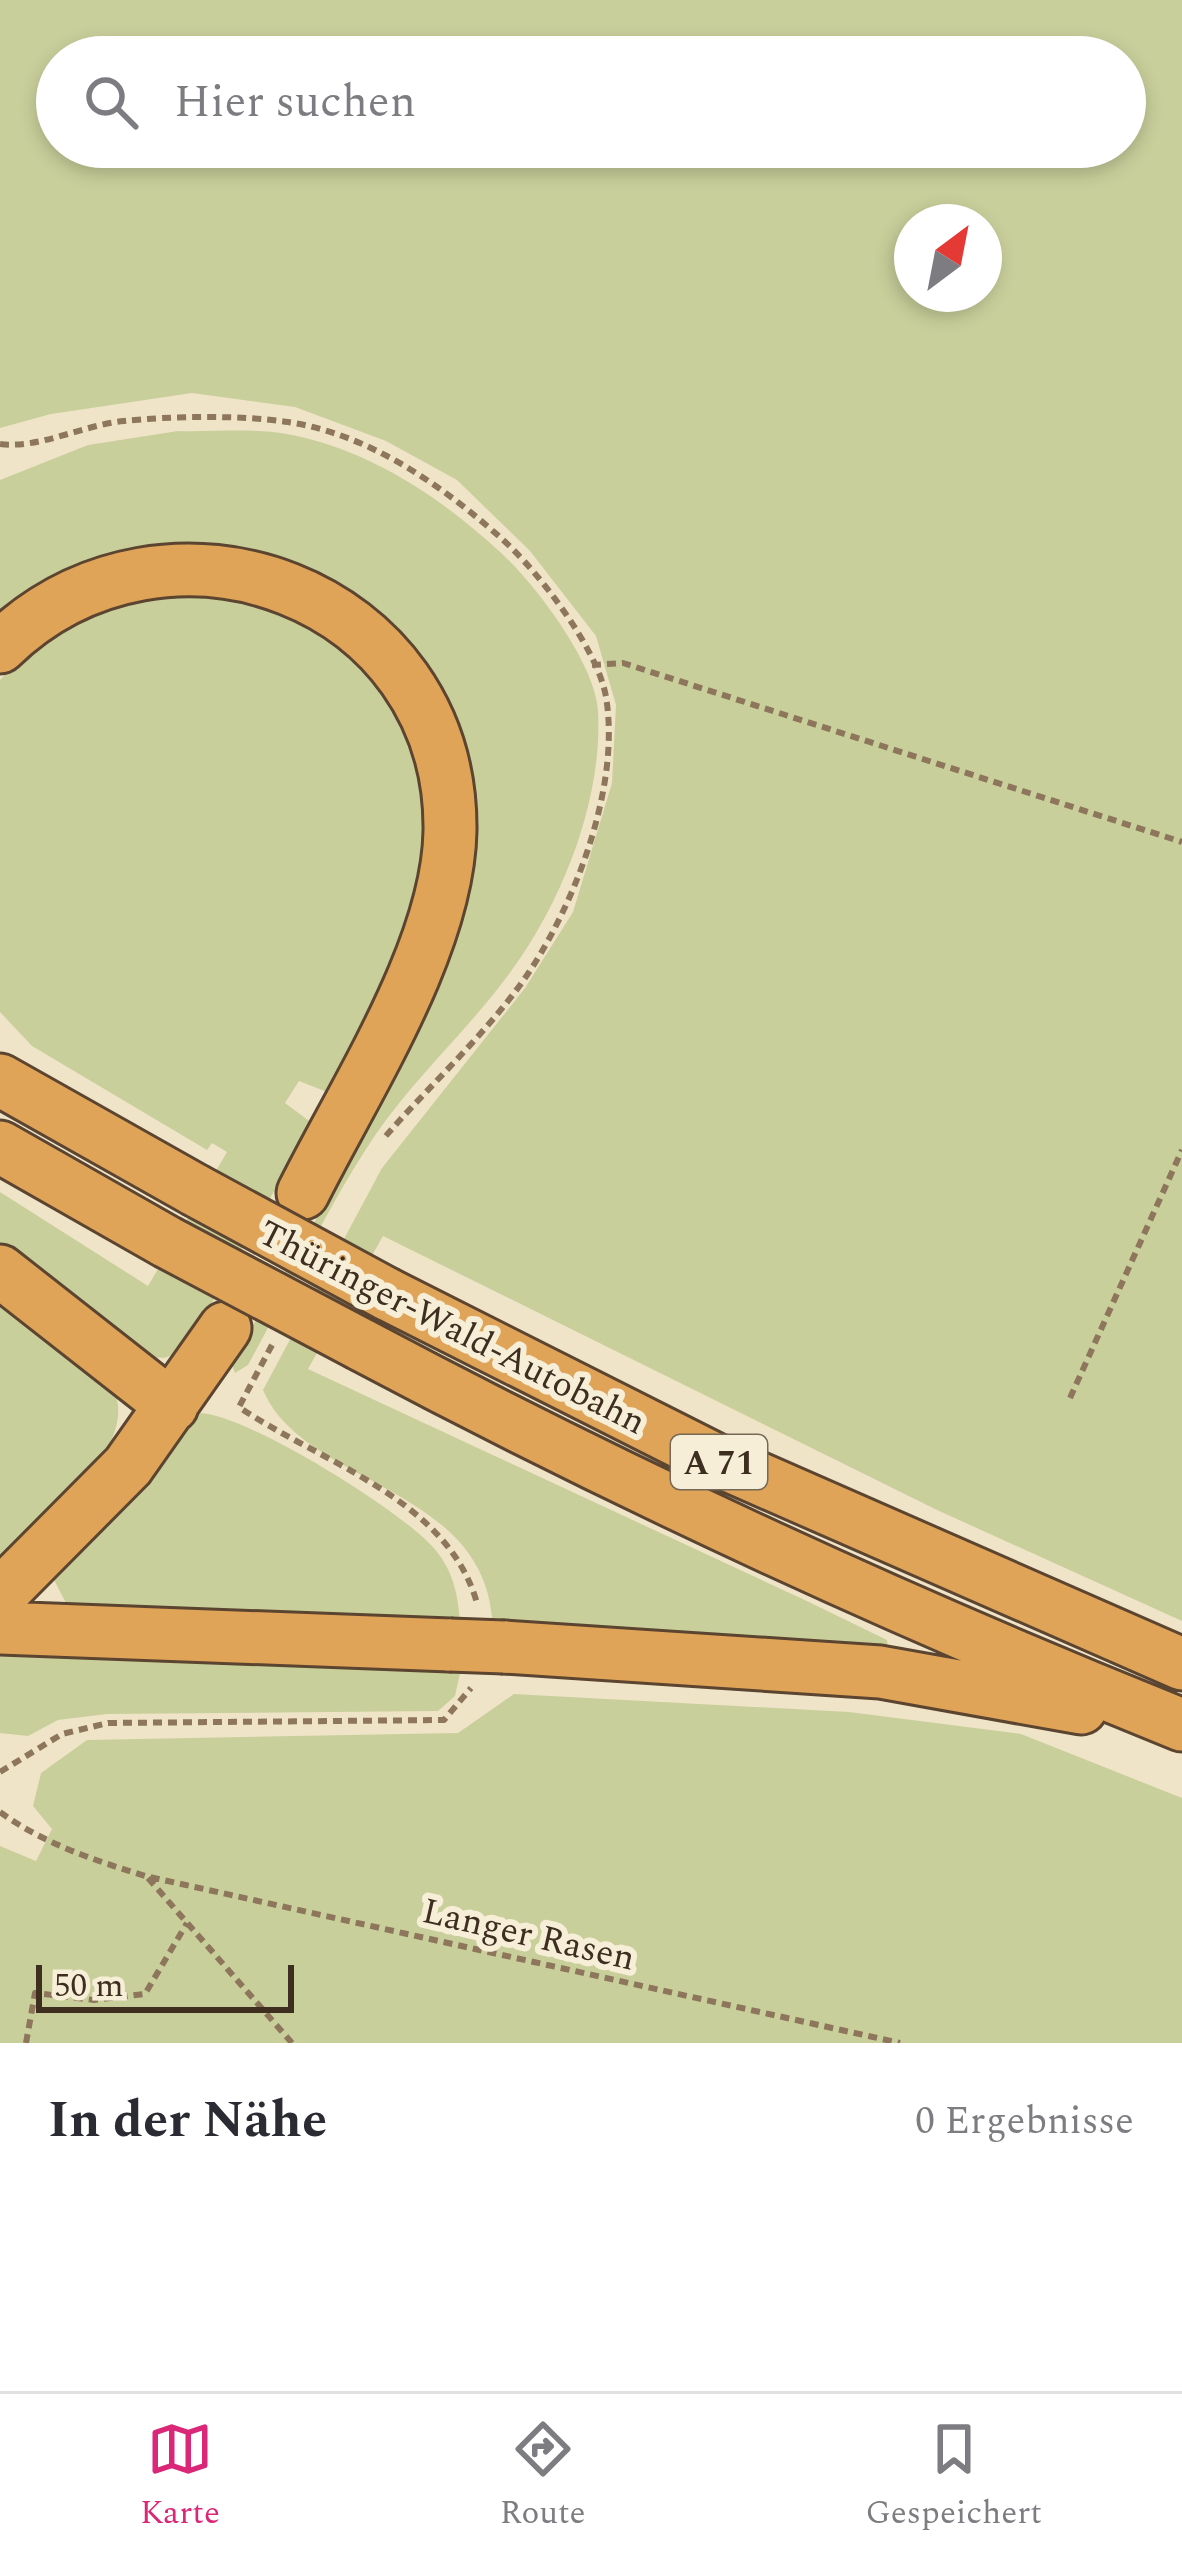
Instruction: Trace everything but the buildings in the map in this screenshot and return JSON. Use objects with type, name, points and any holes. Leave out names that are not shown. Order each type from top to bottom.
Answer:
[{"type":"highway","points":[[0,647],[41,612],[103,582],[171,569],[242,572],[308,596],[356,627],[399,671],[415,698],[430,729],[448,794],[446,874],[418,966],[303,1193]]},
{"type":"highway","name":"Thüringer-Wald-Autobahn","points":[[10,1078],[195,1190],[387,1294],[712,1459],[1182,1664]]},
{"type":"highway","name":"Thüringer-Wald-Autobahn","points":[[0,1147],[167,1242],[517,1427],[868,1595],[1182,1726]]},
{"type":"highway","points":[[0,1271],[172,1406]]},
{"type":"highway","points":[[0,1595],[100,1497],[172,1406],[225,1328]]},
{"type":"highway","points":[[0,1628],[504,1647],[880,1672],[1182,1726]]},
{"type":"path","points":[[0,444],[19,447]]},
{"type":"path","points":[[592,665],[623,663],[1182,842]]},
{"type":"path","points":[[1070,1398],[1182,1150]]},
{"type":"path","name":"Langer Rasen","points":[[0,1812],[28,1832],[146,1876],[900,2043]]},
{"type":"path","points":[[146,1876],[292,2043]]},
{"type":"path","points":[[26,2043],[35,1993],[94,2000],[145,1994],[187,1923]]},
{"type":"green space","points":[[0,0],[1182,0],[1182,1621],[937,1510],[383,1236],[308,1369],[809,1602],[887,1640],[888,1650],[492,1618],[481,1574],[457,1540],[425,1512],[314,1447],[284,1422],[263,1390],[382,1168],[525,988],[573,912],[612,783],[616,705],[596,636],[530,551],[457,480],[386,441],[295,407],[192,393],[51,414],[0,428]]},
{"type":"green space","points":[[178,431],[261,431],[317,441],[375,463],[428,494],[499,551],[529,582],[575,648],[595,692],[598,711],[594,780],[586,815],[546,915],[493,995],[376,1134],[248,1365],[235,1373],[231,1362],[327,1201],[470,840],[375,619],[358,599],[317,576],[269,557],[228,548],[147,548],[69,572],[0,617],[0,480],[88,445]]},
{"type":"green space","points":[[199,594],[253,605],[301,624],[343,652],[377,687],[403,728],[419,775],[425,826],[412,910],[380,990],[327,1092],[299,1081],[285,1103],[312,1123],[185,1351],[164,1358],[149,1357],[0,1249],[0,1192],[148,1286],[227,1152],[212,1143],[207,1150],[32,1046],[0,1012],[0,680],[44,640],[90,615],[141,601]]},
{"type":"green space","points":[[0,1290],[96,1368],[118,1403],[116,1428],[104,1455],[63,1507],[0,1565]]},
{"type":"green space","points":[[200,1413],[252,1429],[286,1446],[414,1530],[450,1573],[460,1623],[146,1608],[69,1609],[52,1576],[74,1559]]},
{"type":"green space","points":[[0,1649],[461,1669],[455,1696],[438,1711],[107,1714],[58,1720],[28,1736],[0,1733]]},
{"type":"green space","points":[[514,1694],[849,1712],[1021,1734],[1182,1798],[1182,2043],[0,2043],[0,1846],[36,1861],[52,1829],[33,1806],[41,1773],[87,1740],[458,1733]]}]
